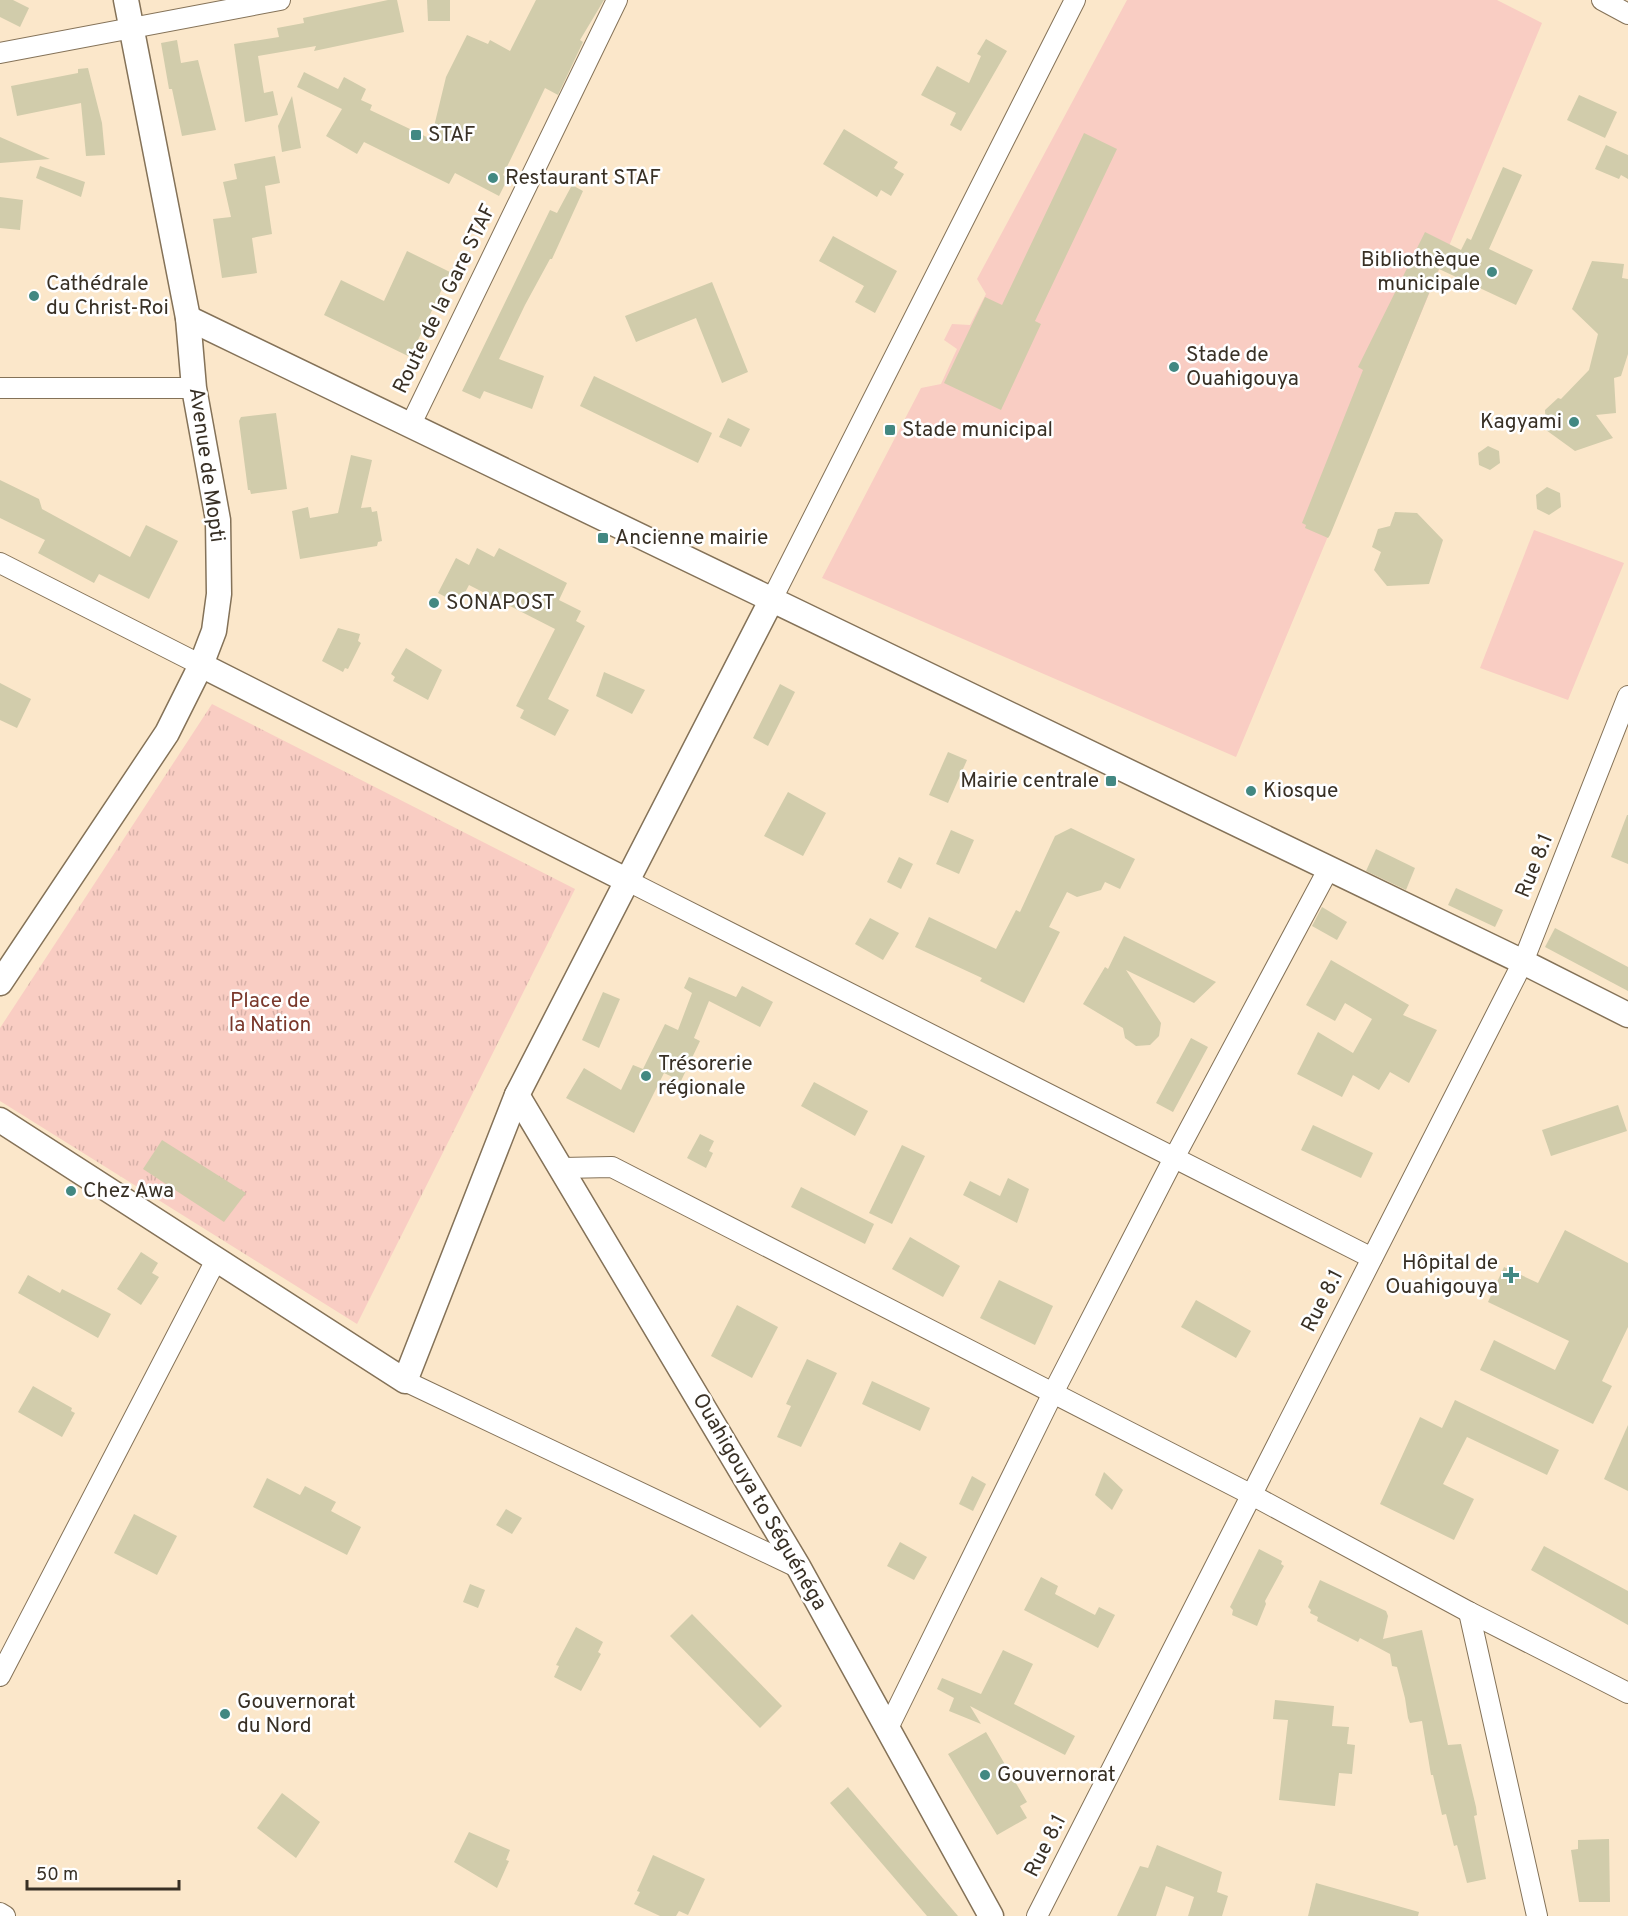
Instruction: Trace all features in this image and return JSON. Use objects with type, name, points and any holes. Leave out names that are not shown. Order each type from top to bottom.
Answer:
[{"type":"main road","name":"Avenue de Mopti","points":[[0,983],[166,733],[201,665],[214,631],[219,594],[218,520],[194,388],[188,318],[126,0]]},
{"type":"main road","points":[[188,318],[1329,868],[1628,1015]]},
{"type":"main road","points":[[0,1120],[405,1382],[517,1095],[772,599]]},
{"type":"main road","points":[[201,665],[628,881]]},
{"type":"main road","name":"Ouahigouya to Séguénéga","points":[[517,1095],[799,1568],[991,1916]]},
{"type":"street","points":[[0,53],[280,0]]},
{"type":"street","name":"Route de la Gare STAF","points":[[411,424],[617,0]]},
{"type":"street","points":[[772,599],[1075,0]]},
{"type":"street","points":[[1602,0],[1628,14]]},
{"type":"street","points":[[0,388],[194,388]]},
{"type":"street","points":[[0,563],[201,665]]},
{"type":"street","name":"Rue 8.1","points":[[1037,1916],[1523,962],[1628,696]]},
{"type":"street","points":[[888,1728],[1053,1393],[1174,1158],[1329,868]]},
{"type":"street","points":[[628,881],[1372,1258]]},
{"type":"street","points":[[562,1168],[612,1167],[1252,1495],[1469,1612],[1628,1693]]},
{"type":"street","points":[[0,1676],[216,1260]]},
{"type":"street","points":[[405,1382],[799,1568]]},
{"type":"street","points":[[1469,1612],[1537,1916]]},
{"type":"street","points":[[0,1913],[5,1916]]},
{"type":"green space","name":"Stade de Ouahigouya","points":[[1127,0],[1497,0],[1542,23],[1236,757],[822,578],[921,388],[941,384],[957,349],[944,340],[952,324],[970,325],[986,294],[977,279]]},
{"type":"green space","points":[[1534,530],[1624,563],[1568,700],[1480,668]]},
{"type":"green space","name":"Place de la Nation","points":[[212,704],[575,889],[357,1324],[0,1101],[0,1028]]},
{"type":"building","points":[[0,0],[13,0],[29,8],[20,27],[0,17]]},
{"type":"building","points":[[397,0],[404,32],[314,51],[316,46],[258,56],[264,93],[273,91],[278,115],[245,122],[234,44],[279,37],[277,28],[304,23],[303,18]]},
{"type":"building","points":[[427,0],[450,0],[450,21],[428,21]]},
{"type":"building","points":[[536,0],[604,0],[580,40],[583,42],[558,95],[545,88],[503,175],[508,178],[499,196],[455,173],[449,184],[364,142],[357,154],[326,136],[342,109],[297,87],[304,72],[338,89],[344,77],[366,89],[361,100],[372,105],[370,110],[431,139],[446,77],[467,35],[488,44],[490,40],[510,51]]},
{"type":"building","points":[[986,39],[1007,51],[961,131],[950,125],[956,113],[921,95],[937,66],[969,83],[981,56],[977,54]]},
{"type":"building","points":[[177,40],[181,63],[198,60],[216,130],[182,136],[172,89],[169,89],[161,43]]},
{"type":"building","points":[[88,68],[102,123],[105,155],[86,156],[81,103],[17,116],[11,86],[78,73],[78,69]]},
{"type":"building","points":[[1579,95],[1617,112],[1605,138],[1567,120]]},
{"type":"building","points":[[292,96],[301,148],[282,152],[278,126]]},
{"type":"building","points":[[844,129],[898,162],[894,168],[904,174],[891,196],[881,190],[877,197],[823,164]]},
{"type":"building","points":[[1084,133],[1117,149],[1035,321],[1041,324],[1001,410],[944,383],[985,297],[1002,305]]},
{"type":"building","points":[[0,137],[50,159],[0,163]]},
{"type":"building","points":[[1606,145],[1628,155],[1628,179],[1621,175],[1619,179],[1595,169]]},
{"type":"building","points":[[275,156],[280,183],[265,186],[272,234],[252,238],[257,273],[222,278],[213,219],[231,217],[223,182],[237,179],[234,164]]},
{"type":"building","points":[[40,166],[85,182],[81,197],[36,178]]},
{"type":"building","points":[[1503,167],[1522,175],[1489,249],[1533,270],[1516,305],[1439,269],[1330,535],[1328,538],[1305,528],[1306,525],[1302,523],[1363,370],[1358,367],[1425,232],[1461,250],[1467,238],[1471,240]]},
{"type":"building","points":[[572,185],[583,191],[552,259],[525,305],[499,359],[544,376],[532,409],[484,391],[480,399],[462,391],[550,210],[557,213]]},
{"type":"building","points":[[0,197],[23,200],[20,230],[0,228]]},
{"type":"building","points":[[833,236],[897,271],[875,313],[855,302],[864,286],[819,261]]},
{"type":"building","points":[[407,251],[450,272],[410,357],[324,315],[341,280],[384,301]]},
{"type":"building","points":[[1592,261],[1624,264],[1622,278],[1628,279],[1628,354],[1621,376],[1614,378],[1616,413],[1596,415],[1613,438],[1575,451],[1546,430],[1545,410],[1558,398],[1561,399],[1589,370],[1598,334],[1572,309]]},
{"type":"building","points":[[712,282],[748,372],[722,383],[696,318],[636,342],[625,316]]},
{"type":"building","points":[[594,376],[712,433],[698,463],[580,406]]},
{"type":"building","points":[[276,413],[287,489],[251,494],[248,490],[239,421],[241,417]]},
{"type":"building","points":[[728,418],[750,429],[741,447],[719,437]]},
{"type":"building","points":[[1488,446],[1499,451],[1500,463],[1490,470],[1479,465],[1478,453]]},
{"type":"building","points":[[351,455],[372,460],[361,508],[371,507],[372,512],[377,511],[382,541],[378,542],[377,546],[300,559],[292,511],[308,507],[310,518],[338,513]]},
{"type":"building","points":[[0,480],[39,499],[42,509],[130,557],[146,525],[178,541],[149,599],[99,574],[94,583],[38,553],[45,540],[0,518]]},
{"type":"building","points":[[1547,487],[1560,493],[1561,507],[1549,515],[1537,509],[1536,495]]},
{"type":"building","points":[[1395,512],[1417,513],[1443,540],[1429,584],[1387,586],[1374,570],[1381,552],[1372,547],[1378,529],[1390,526]]},
{"type":"building","points":[[477,548],[494,557],[499,548],[567,583],[559,600],[581,611],[576,621],[585,626],[548,699],[569,710],[555,736],[520,718],[524,710],[516,706],[555,629],[469,585],[459,604],[438,593],[456,558],[469,565]]},
{"type":"building","points":[[338,628],[360,634],[358,641],[361,643],[348,669],[345,668],[343,672],[322,661]]},
{"type":"building","points":[[406,648],[442,670],[428,700],[393,681],[395,677],[391,674]]},
{"type":"building","points":[[604,672],[645,690],[632,714],[596,696]]},
{"type":"building","points":[[0,683],[31,699],[17,728],[0,720]]},
{"type":"building","points":[[780,684],[795,692],[768,746],[753,738]]},
{"type":"building","points":[[948,752],[967,760],[948,803],[929,795]]},
{"type":"building","points":[[788,792],[826,813],[803,856],[764,836]]},
{"type":"building","points":[[1628,815],[1628,864],[1611,857]]},
{"type":"building","points":[[1071,828],[1135,859],[1120,889],[1105,882],[1101,890],[1077,897],[1067,892],[1049,927],[1060,932],[1024,1003],[980,981],[982,978],[915,947],[929,917],[996,949],[1016,910],[1020,912],[1055,836]]},
{"type":"building","points":[[951,830],[974,840],[959,874],[936,864]]},
{"type":"building","points":[[1376,849],[1415,868],[1406,890],[1366,871]]},
{"type":"building","points":[[899,857],[913,864],[901,889],[887,882]]},
{"type":"building","points":[[1456,888],[1503,910],[1495,927],[1448,905]]},
{"type":"building","points":[[1322,907],[1347,922],[1337,940],[1312,926]]},
{"type":"building","points":[[870,918],[899,933],[883,960],[855,944]]},
{"type":"building","points":[[1555,928],[1628,967],[1628,991],[1545,947]]},
{"type":"building","points":[[1124,936],[1216,982],[1194,1003],[1126,970],[1161,1023],[1159,1036],[1150,1045],[1136,1046],[1125,1038],[1123,1028],[1083,1004],[1105,967],[1108,969]]},
{"type":"building","points":[[1331,960],[1409,1005],[1403,1015],[1437,1030],[1409,1083],[1390,1072],[1379,1090],[1353,1075],[1342,1097],[1297,1074],[1318,1032],[1353,1053],[1372,1019],[1345,1003],[1335,1021],[1306,1005]]},
{"type":"building","points":[[689,977],[736,997],[742,986],[773,1002],[760,1027],[709,1001],[694,1038],[700,1041],[681,1081],[664,1073],[634,1133],[566,1098],[584,1068],[621,1090],[633,1065],[643,1069],[665,1024],[678,1030],[692,993],[684,988]]},
{"type":"building","points":[[603,992],[620,999],[599,1048],[582,1040]]},
{"type":"building","points":[[1191,1038],[1208,1047],[1173,1112],[1156,1103]]},
{"type":"building","points":[[814,1082],[868,1111],[855,1136],[801,1106]]},
{"type":"building","points":[[1618,1105],[1627,1131],[1551,1156],[1542,1130]]},
{"type":"building","points":[[1313,1125],[1373,1153],[1361,1178],[1301,1150]]},
{"type":"building","points":[[700,1134],[714,1141],[709,1151],[713,1153],[706,1168],[687,1158]]},
{"type":"building","points":[[162,1140],[246,1193],[224,1222],[143,1169]]},
{"type":"building","points":[[902,1145],[925,1156],[892,1224],[869,1213]]},
{"type":"building","points":[[1008,1178],[1029,1189],[1017,1223],[963,1195],[970,1181],[1000,1196]]},
{"type":"building","points":[[801,1187],[874,1224],[865,1244],[791,1207]]},
{"type":"building","points":[[1565,1230],[1628,1263],[1628,1327],[1602,1381],[1612,1386],[1593,1424],[1480,1370],[1494,1340],[1555,1370],[1569,1341],[1488,1302],[1504,1267],[1538,1283]]},
{"type":"building","points":[[910,1237],[960,1266],[943,1297],[892,1269]]},
{"type":"building","points":[[141,1252],[158,1263],[152,1273],[159,1277],[141,1305],[117,1289]]},
{"type":"building","points":[[28,1275],[60,1293],[62,1289],[111,1314],[98,1338],[18,1293]]},
{"type":"building","points":[[999,1280],[1053,1306],[1035,1345],[980,1318]]},
{"type":"building","points":[[1196,1300],[1251,1331],[1236,1358],[1181,1327]]},
{"type":"building","points":[[737,1305],[778,1327],[752,1378],[711,1356]]},
{"type":"building","points":[[807,1359],[837,1373],[801,1447],[777,1437],[791,1406],[786,1404]]},
{"type":"building","points":[[872,1381],[930,1408],[920,1431],[862,1404]]},
{"type":"building","points":[[33,1386],[72,1408],[71,1411],[75,1413],[62,1437],[18,1412]]},
{"type":"building","points":[[1455,1400],[1559,1450],[1547,1475],[1467,1437],[1443,1484],[1474,1499],[1454,1540],[1380,1504],[1420,1417],[1442,1428]]},
{"type":"building","points":[[1628,1425],[1628,1491],[1604,1479]]},
{"type":"building","points":[[1104,1472],[1123,1490],[1112,1510],[1095,1495]]},
{"type":"building","points":[[972,1476],[986,1484],[973,1511],[959,1504]]},
{"type":"building","points":[[267,1478],[300,1495],[305,1486],[336,1502],[331,1511],[361,1527],[347,1555],[253,1507]]},
{"type":"building","points":[[506,1509],[522,1518],[512,1534],[496,1525]]},
{"type":"building","points":[[134,1514],[177,1536],[157,1575],[114,1553]]},
{"type":"building","points":[[900,1542],[927,1557],[914,1580],[887,1566]]},
{"type":"building","points":[[1544,1546],[1628,1591],[1628,1625],[1531,1570]]},
{"type":"building","points":[[1259,1549],[1282,1561],[1281,1564],[1284,1566],[1265,1601],[1266,1604],[1257,1626],[1232,1615],[1233,1610],[1230,1607]]},
{"type":"building","points":[[1041,1577],[1058,1586],[1055,1594],[1095,1615],[1099,1607],[1115,1615],[1098,1648],[1024,1610]]},
{"type":"building","points":[[1320,1580],[1386,1611],[1388,1616],[1383,1639],[1422,1630],[1448,1745],[1461,1744],[1476,1807],[1477,1815],[1474,1816],[1486,1879],[1467,1883],[1446,1814],[1442,1815],[1433,1775],[1431,1775],[1422,1721],[1410,1723],[1397,1667],[1392,1666],[1390,1654],[1360,1638],[1358,1642],[1317,1621],[1318,1617],[1310,1613],[1311,1610],[1308,1607]]},
{"type":"building","points":[[470,1584],[485,1590],[478,1608],[463,1602]]},
{"type":"building","points":[[692,1614],[782,1706],[760,1728],[670,1636]]},
{"type":"building","points":[[576,1627],[603,1642],[598,1652],[601,1654],[581,1691],[554,1677],[559,1666],[556,1665]]},
{"type":"building","points":[[1003,1650],[1033,1664],[1014,1704],[1075,1736],[1065,1755],[970,1706],[981,1724],[949,1711],[954,1698],[937,1689],[942,1678],[981,1694]]},
{"type":"building","points":[[1275,1700],[1334,1706],[1332,1726],[1349,1727],[1347,1744],[1355,1745],[1352,1774],[1339,1773],[1335,1806],[1279,1800],[1288,1720],[1273,1719]]},
{"type":"building","points":[[986,1732],[1027,1802],[1020,1806],[1027,1818],[997,1835],[948,1754]]},
{"type":"building","points":[[848,1787],[958,1916],[927,1916],[830,1803]]},
{"type":"building","points":[[282,1793],[320,1822],[296,1858],[257,1828]]},
{"type":"building","points":[[469,1832],[510,1850],[506,1860],[509,1861],[497,1888],[454,1862]]},
{"type":"building","points":[[1609,1839],[1610,1902],[1579,1902],[1571,1850],[1578,1849],[1578,1840]]},
{"type":"building","points":[[1157,1845],[1222,1872],[1217,1892],[1228,1896],[1222,1916],[1188,1916],[1194,1897],[1166,1886],[1156,1916],[1117,1916],[1140,1866],[1148,1868]]},
{"type":"building","points":[[653,1855],[705,1879],[688,1915],[679,1911],[676,1916],[660,1916],[634,1904],[640,1892],[637,1891]]},
{"type":"building","points":[[1316,1883],[1419,1912],[1418,1916],[1308,1916]]},
{"type":"place","name":"STAF","points":[[416,135]]},
{"type":"place","name":"Restaurant STAF","points":[[493,178]]},
{"type":"place","name":"Bibliothèque municipale","points":[[1492,272]]},
{"type":"place","name":"Cathédrale du Christ-Roi","points":[[34,296]]},
{"type":"place","name":"Stade de Ouahigouya","points":[[1174,367]]},
{"type":"place","name":"Kagyami","points":[[1574,422]]},
{"type":"place","name":"Stade municipal","points":[[890,430]]},
{"type":"place","name":"Ancienne mairie","points":[[603,538]]},
{"type":"place","name":"SONAPOST","points":[[434,603]]},
{"type":"place","name":"Mairie centrale","points":[[1111,781]]},
{"type":"place","name":"Kiosque","points":[[1251,791]]},
{"type":"place","name":"Trésorerie régionale","points":[[646,1076]]},
{"type":"place","name":"Chez Awa","points":[[71,1191]]},
{"type":"place","name":"Hôpital de Ouahigouya","points":[[1511,1275]]},
{"type":"place","name":"Gouvernorat du Nord","points":[[225,1714]]},
{"type":"place","name":"Gouvernorat","points":[[985,1775]]}]
